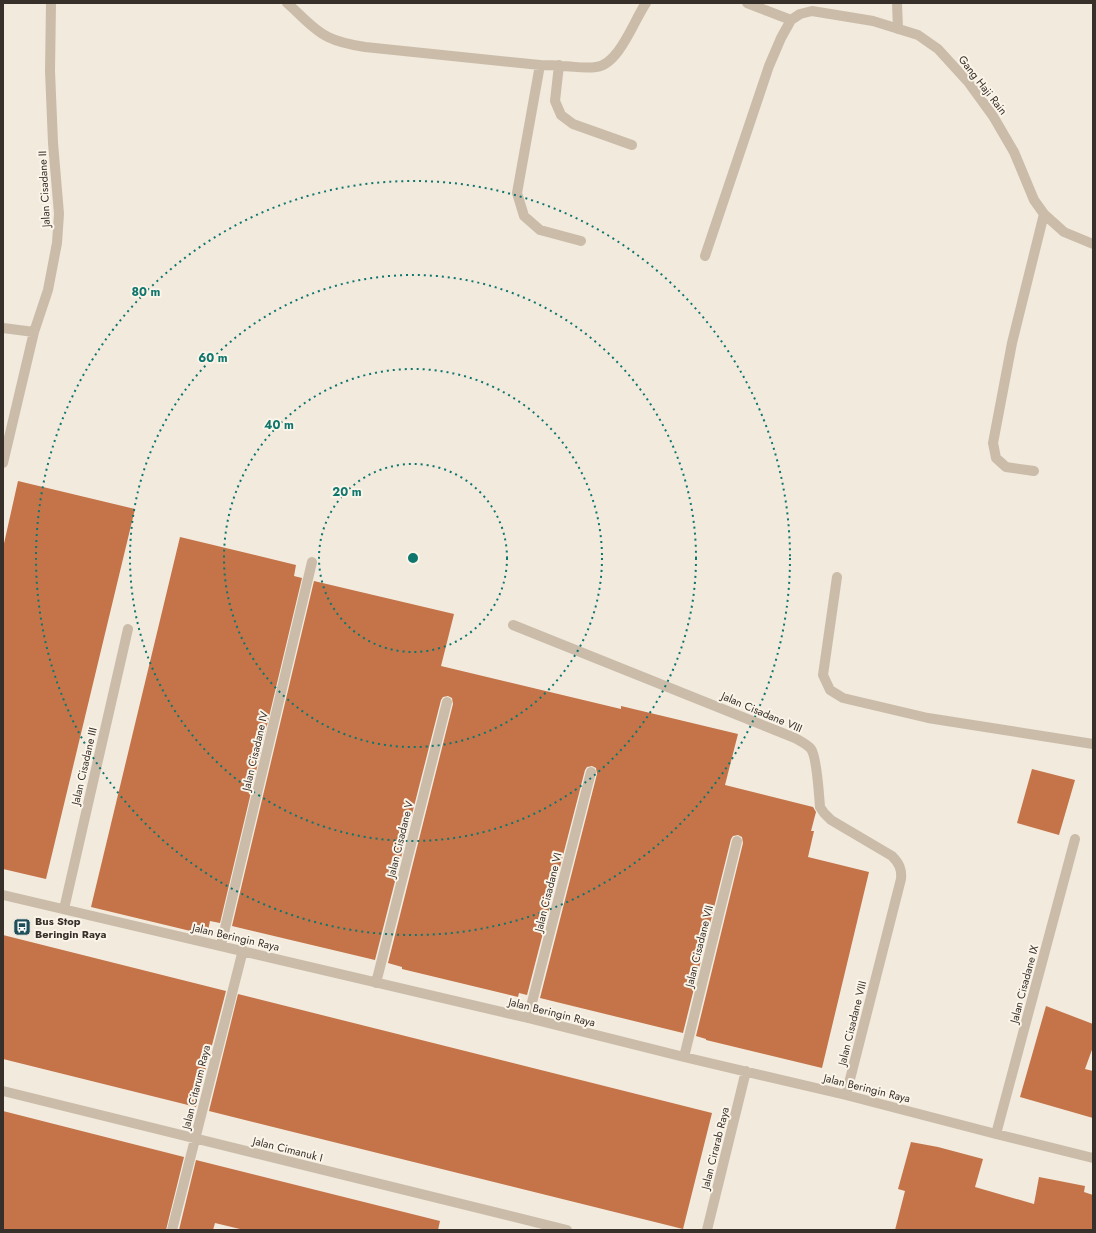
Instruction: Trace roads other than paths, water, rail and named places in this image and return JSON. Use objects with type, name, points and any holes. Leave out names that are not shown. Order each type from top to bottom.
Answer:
[{"type":"street","name":"Jalan Cisadane II","points":[[3,463],[34,332],[48,290],[58,243],[59,214],[53,143],[50,71],[51,3]]},
{"type":"street","points":[[287,3],[320,32],[342,43],[365,47],[540,65],[559,65],[586,68],[598,67],[609,62],[621,46],[646,3]]},
{"type":"street","points":[[705,256],[769,66],[781,38],[791,20],[747,3]]},
{"type":"street","points":[[897,3],[898,29]]},
{"type":"street","name":"Gang Haji Rain","points":[[791,20],[800,14],[812,11],[874,21],[918,35],[938,49],[969,83],[993,116],[1014,152],[1034,200],[1044,214],[1064,232],[1093,244]]},
{"type":"street","points":[[540,65],[517,193],[524,216],[540,230],[581,241]]},
{"type":"street","points":[[559,65],[555,101],[561,115],[573,124],[632,145]]},
{"type":"street","points":[[1034,471],[1006,466],[996,458],[993,443],[1012,343],[1044,214]]},
{"type":"street","points":[[3,328],[34,332]]},
{"type":"street","name":"Jalan Cisadane IV","points":[[221,945],[312,562]]},
{"type":"street","points":[[837,577],[823,675],[830,690],[843,698],[928,718],[1078,740],[1093,744]]},
{"type":"street","name":"Jalan Cisadane VIII","points":[[513,625],[795,738],[811,750],[814,759],[820,807],[824,813],[831,820],[892,856],[896,860],[901,872],[900,879],[846,1095]]},
{"type":"street","name":"Jalan Cisadane III","points":[[64,909],[128,629]]},
{"type":"street","name":"Jalan Cisadane V","points":[[376,982],[447,702]]},
{"type":"street","name":"Jalan Cisadane VI","points":[[528,1018],[591,772]]},
{"type":"street","name":"Jalan Cisadane IX","points":[[996,1134],[1075,839]]},
{"type":"street","name":"Jalan Cisadane VII","points":[[684,1057],[737,841]]},
{"type":"street","name":"Jalan Beringin Raya","points":[[3,896],[243,950],[528,1018],[846,1095],[1093,1158]]},
{"type":"street","name":"Jalan Citarum Raya","points":[[172,1230],[243,950]]},
{"type":"street","name":"Jalan Cirarab Raya","points":[[707,1230],[746,1071]]},
{"type":"street","name":"Jalan Cimanuk I","points":[[3,1091],[568,1230]]},
{"type":"place","name":"Bus Stop Beringin Raya","points":[[22,927]]}]
